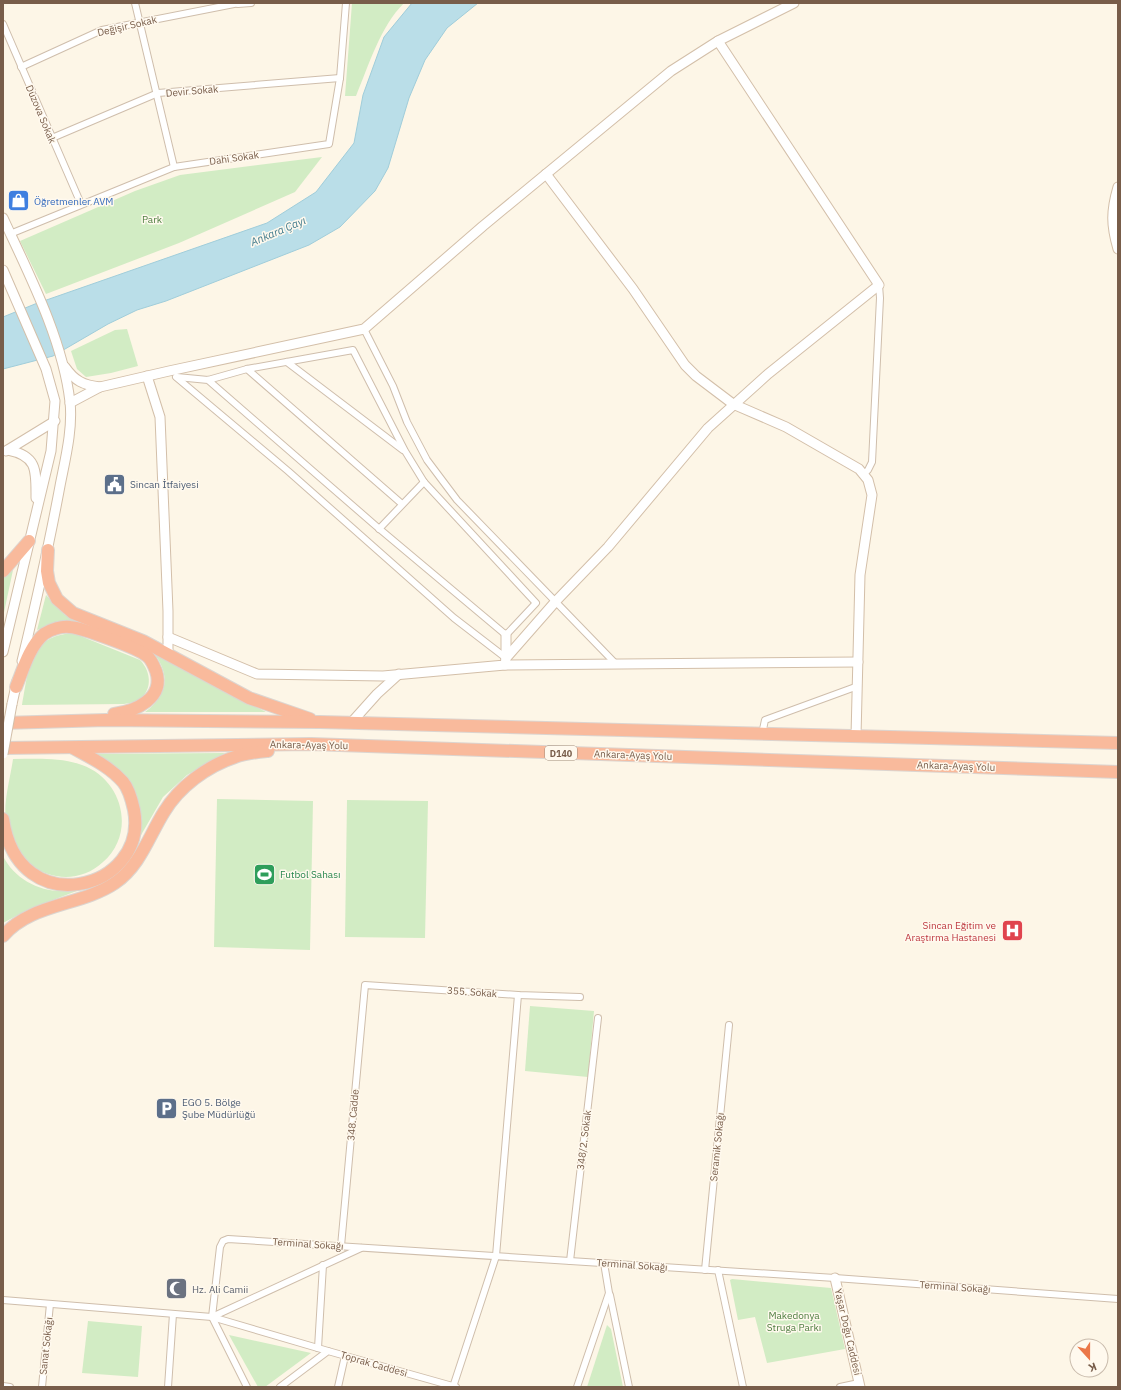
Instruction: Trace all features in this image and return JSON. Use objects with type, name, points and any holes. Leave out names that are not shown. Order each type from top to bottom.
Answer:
[{"type":"highway","points":[[3,571],[29,541]]},
{"type":"highway","points":[[48,550],[47,571],[49,583],[57,599],[73,613],[143,641],[250,698],[320,722]]},
{"type":"highway","points":[[16,687],[36,643],[45,633],[57,628],[70,627],[84,630],[137,650],[147,656],[155,668],[158,678],[157,688],[147,702],[126,712],[75,721]]},
{"type":"highway","points":[[3,723],[106,720],[320,722],[1118,743]]},
{"type":"highway","points":[[3,936],[28,917],[90,895],[115,883],[139,858],[164,811],[175,796],[190,782],[211,768],[235,757],[311,744]]},
{"type":"highway","name":"Ankara-Ayaş Yolu","points":[[3,748],[311,744],[1118,772]]},
{"type":"highway","points":[[3,819],[5,835],[14,855],[32,874],[44,881],[59,885],[75,885],[107,874],[122,861],[133,842],[136,821],[132,803],[124,783],[105,766],[72,747]]},
{"type":"street","points":[[135,3],[158,94],[174,167]]},
{"type":"street","name":"Değişir Sokak","points":[[21,67],[102,30],[238,3],[250,3]]},
{"type":"street","name":"Dahi Sokak","points":[[10,234],[174,167],[329,144],[340,78],[346,3]]},
{"type":"street","points":[[70,403],[100,387],[169,370],[364,329],[546,174],[671,71],[718,41],[794,3]]},
{"type":"street","name":"Düzova Sokak","points":[[3,24],[81,204]]},
{"type":"street","points":[[718,41],[879,285],[880,298],[872,462],[864,474]]},
{"type":"street","name":"Devir Sokak","points":[[52,138],[158,94],[340,78]]},
{"type":"street","points":[[546,174],[632,289],[685,365],[696,376],[733,404],[786,427],[859,469],[868,480],[872,495],[860,575],[856,736]]},
{"type":"street","points":[[1118,187],[1112,208],[1114,234],[1118,249]]},
{"type":"street","points":[[3,218],[39,296],[63,364],[70,403],[69,433],[48,550],[12,704],[3,754]]},
{"type":"street","points":[[3,270],[46,369],[55,401],[55,421],[51,451],[3,652]]},
{"type":"street","points":[[506,662],[556,601],[608,547],[708,428],[768,374],[879,285]]},
{"type":"street","points":[[364,329],[393,386],[407,422],[438,478],[457,500],[615,663]]},
{"type":"street","points":[[176,377],[208,380],[247,369],[353,350],[405,451],[424,482],[536,603],[506,635],[506,662]]},
{"type":"street","points":[[287,362],[405,451]]},
{"type":"street","points":[[63,364],[74,379],[85,386],[100,387]]},
{"type":"street","points":[[247,369],[402,504]]},
{"type":"street","points":[[169,370],[288,471],[506,662]]},
{"type":"street","points":[[147,376],[160,417],[168,654]]},
{"type":"street","points":[[208,380],[379,529],[506,635]]},
{"type":"street","points":[[5,451],[55,421]]},
{"type":"street","points":[[5,451],[20,452],[27,456],[32,462],[36,473],[36,512]]},
{"type":"street","points":[[379,529],[424,482]]},
{"type":"street","points":[[168,637],[257,674],[383,676],[506,662],[858,662]]},
{"type":"street","points":[[352,723],[377,694],[399,674]]},
{"type":"street","points":[[762,734],[765,720],[858,686]]},
{"type":"street","name":"355. Sokak","points":[[364,985],[518,995],[580,997]]},
{"type":"street","name":"348. Cadde","points":[[341,1246],[364,985]]},
{"type":"street","points":[[454,1387],[496,1256],[518,995]]},
{"type":"street","name":"348/2. Sokak","points":[[570,1261],[598,1018]]},
{"type":"street","name":"Seramik Sokağı","points":[[705,1270],[730,1024]]},
{"type":"street","name":"Terminal Sokağı","points":[[212,1317],[220,1247],[223,1241],[228,1239],[718,1270],[1118,1299]]},
{"type":"street","points":[[212,1317],[361,1247]]},
{"type":"street","points":[[604,1263],[629,1387]]},
{"type":"street","points":[[318,1348],[323,1265]]},
{"type":"street","points":[[718,1270],[743,1387]]},
{"type":"street","name":"Yaşar Doğu Caddesi","points":[[835,1278],[860,1385]]},
{"type":"street","points":[[577,1387],[609,1293]]},
{"type":"street","points":[[3,1300],[212,1317],[328,1351]]},
{"type":"street","name":"Sanat Sokağı","points":[[42,1387],[50,1304]]},
{"type":"street","points":[[168,1387],[173,1314]]},
{"type":"street","points":[[212,1317],[247,1387]]},
{"type":"street","name":"Toprak Caddesi","points":[[280,1387],[328,1351],[454,1387]]},
{"type":"street","points":[[338,1387],[345,1356]]},
{"type":"street","points":[[840,1387],[860,1385]]},
{"type":"street","points":[[3,1386],[10,1387]]},
{"type":"green space","points":[[352,3],[404,3],[388,23],[376,47],[356,96],[345,96]]},
{"type":"green space","name":"Park","points":[[322,157],[295,192],[179,243],[46,294],[20,241],[135,191],[180,175]]},
{"type":"green space","points":[[127,329],[138,366],[111,373],[86,377],[77,369],[71,351],[115,330]]},
{"type":"green space","points":[[13,570],[3,617],[3,578]]},
{"type":"green space","points":[[46,595],[65,615],[79,622],[57,623],[37,630]]},
{"type":"green space","points":[[73,633],[140,660],[147,670],[149,682],[148,688],[142,697],[135,702],[124,704],[22,705],[29,668],[33,657],[39,648],[47,641],[58,636]]},
{"type":"green space","points":[[153,652],[266,712],[145,712],[158,699],[164,684],[163,669]]},
{"type":"green space","points":[[225,753],[187,775],[163,797],[126,861],[135,806],[94,754]]},
{"type":"green space","points":[[13,759],[48,759],[73,762],[96,772],[107,782],[115,794],[120,808],[122,822],[120,836],[114,850],[95,869],[76,876],[57,876],[38,870],[21,857],[7,826],[5,814]]},
{"type":"green space","name":"Futbol Sahası","points":[[217,799],[313,801],[310,950],[214,947]]},
{"type":"green space","name":"Futbol Sahası","points":[[347,800],[428,801],[425,938],[345,937]]},
{"type":"green space","points":[[3,856],[13,871],[27,882],[35,886],[44,889],[62,891],[90,886],[29,909],[3,923]]},
{"type":"green space","points":[[530,1006],[594,1011],[588,1077],[525,1071]]},
{"type":"green space","name":"Makedonya Struga Parkı","points":[[730,1280],[831,1288],[845,1349],[767,1363],[755,1317],[738,1320]]},
{"type":"green space","points":[[88,1321],[142,1326],[138,1377],[82,1373]]},
{"type":"green space","points":[[607,1325],[611,1329],[623,1387],[587,1387]]},
{"type":"green space","points":[[229,1335],[311,1353],[265,1387],[258,1387]]},
{"type":"water","name":"Ankara Çayı","points":[[412,3],[478,3],[447,28],[425,60],[409,98],[388,168],[375,191],[340,227],[309,245],[166,301],[137,310],[108,324],[53,356],[3,369],[3,317],[35,304],[267,223],[316,192],[354,143],[363,95],[384,37]]},
{"type":"place","name":"Öğretmenler AVM","points":[[19,201]]},
{"type":"place","name":"Sincan İtfaiyesi","points":[[114,484]]},
{"type":"place","name":"Futbol Sahası","points":[[264,874]]},
{"type":"place","name":"Sincan Eğitim ve Araştırma Hastanesi","points":[[1012,931]]},
{"type":"place","name":"EGO 5. Bölge Şube Müdürlüğü","points":[[166,1108]]},
{"type":"place","name":"Hz. Ali Camii","points":[[176,1289]]}]
